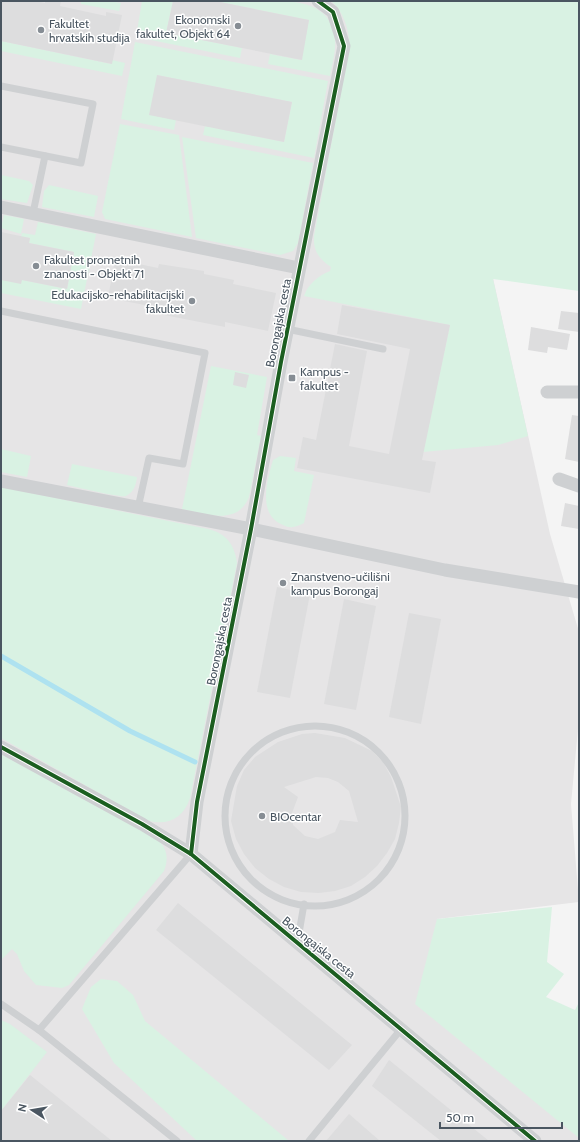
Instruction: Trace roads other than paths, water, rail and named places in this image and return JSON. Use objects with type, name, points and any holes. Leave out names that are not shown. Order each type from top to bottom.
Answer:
[{"type":"street","name":"Borongajska cesta","points":[[318,1],[333,12],[344,46],[287,329],[252,529],[197,802],[191,854],[402,1028],[535,1141]]},
{"type":"street","points":[[1,207],[299,268]]},
{"type":"street","points":[[547,392],[579,392]]},
{"type":"street","points":[[559,479],[579,486]]},
{"type":"street","points":[[1,481],[252,529],[445,570],[564,591],[579,592]]},
{"type":"street","points":[[1,747],[142,824],[191,854]]},
{"type":"lane","points":[[1,86],[93,104],[81,163],[1,147]]},
{"type":"lane","points":[[33,213],[45,156]]},
{"type":"lane","points":[[1,311],[205,353],[183,464],[149,458],[138,508]]},
{"type":"lane","points":[[287,329],[383,349]]},
{"type":"lane","points":[[305,727],[331,728],[351,733],[380,754],[390,768],[402,787],[404,795],[406,815],[404,838],[394,860],[378,880],[360,893],[333,903],[311,905],[304,904],[278,898],[262,889],[247,876],[232,851],[225,832],[224,798],[235,770],[261,743],[284,731],[305,727]]},
{"type":"lane","points":[[39,1030],[191,854]]},
{"type":"lane","points":[[295,940],[299,933],[304,904]]},
{"type":"lane","points":[[1,1004],[39,1030],[177,1141]]},
{"type":"lane","points":[[309,1141],[402,1028]]},
{"type":"waterway","points":[[1,656],[130,731],[195,762]]},
{"type":"place","name":"Ekonomski fakultet, Objekt 64","points":[[238,26]]},
{"type":"place","name":"Fakultet hrvatskih studija","points":[[41,30]]},
{"type":"place","name":"Fakultet prometnih znanosti - Objekt 71","points":[[36,266]]},
{"type":"place","name":"Edukacijsko-rehabilitacijski fakultet","points":[[192,301]]},
{"type":"place","name":"Kampus - fakultet","points":[[292,378]]},
{"type":"place","name":"Znanstveno-učilišni kampus Borongaj","points":[[283,583]]},
{"type":"place","name":"BIOcentar","points":[[262,816]]}]
